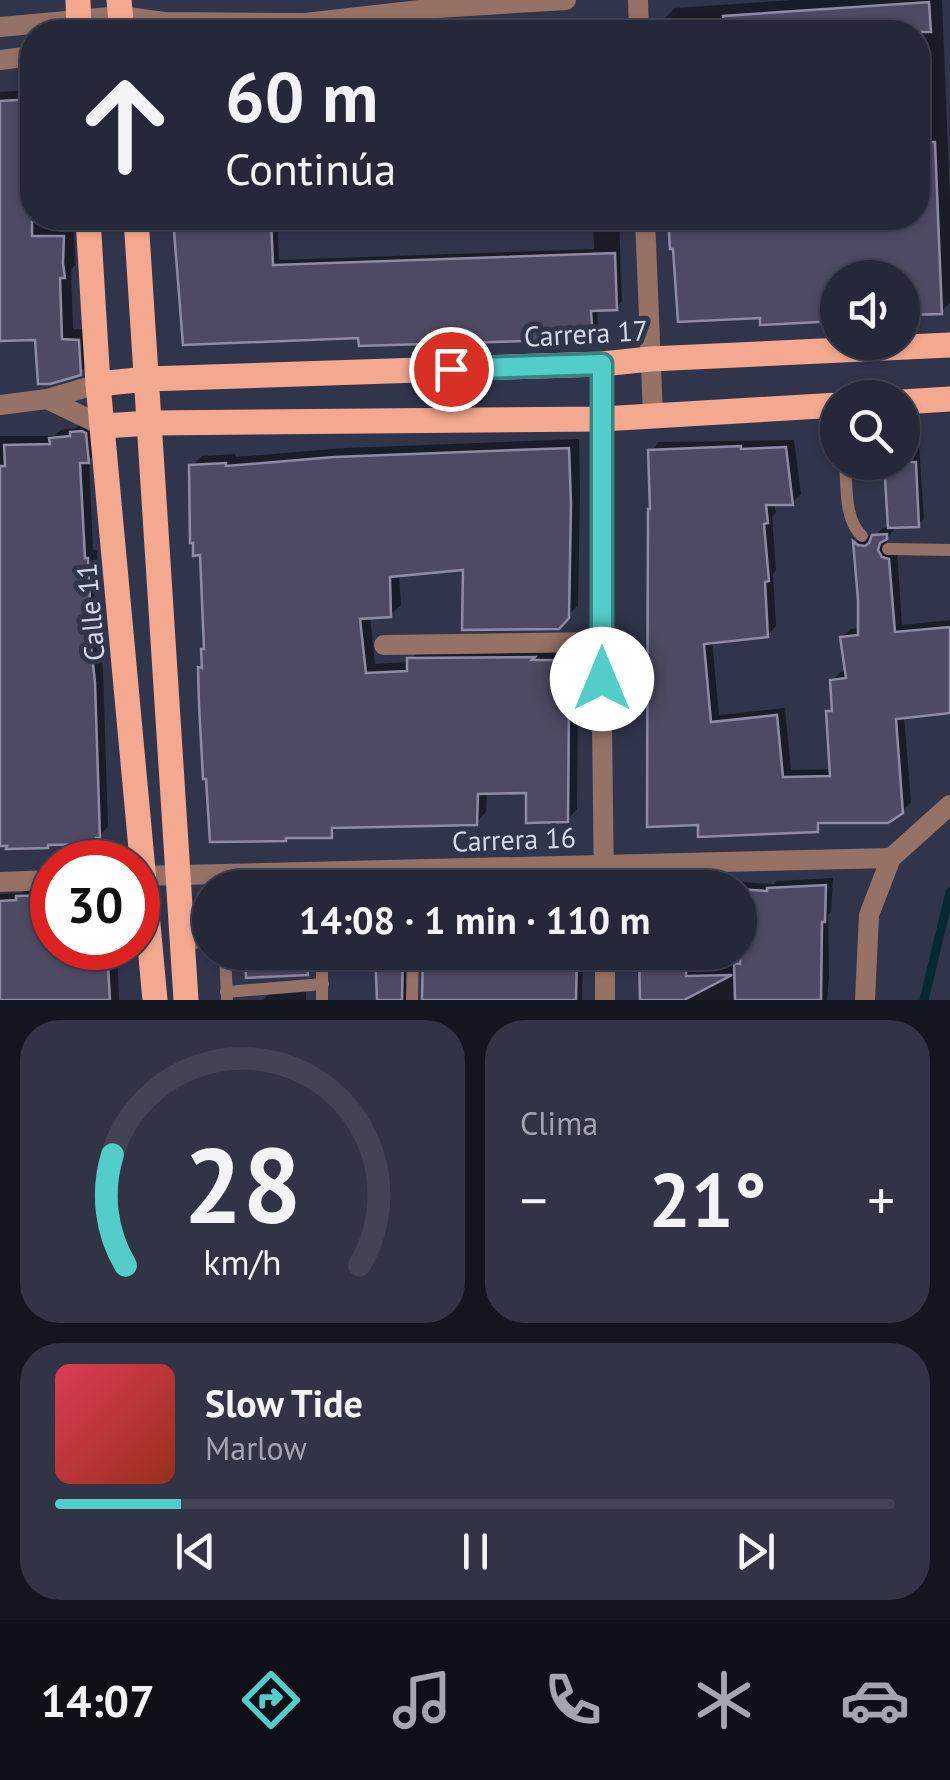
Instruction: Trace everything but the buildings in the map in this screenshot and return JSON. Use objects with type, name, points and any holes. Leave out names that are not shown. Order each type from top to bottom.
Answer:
[{"type":"main road","name":"Calle 11","points":[[89,230],[98,384],[138,840]]},
{"type":"main road","points":[[137,230],[186,1000]]},
{"type":"main road","name":"Carrera 17","points":[[98,384],[147,379],[602,364],[950,345]]},
{"type":"main road","points":[[920,401],[950,399]]},
{"type":"main road","points":[[103,426],[602,418],[820,406]]},
{"type":"main road","name":"Calle 11","points":[[152,970],[155,1000]]},
{"type":"street","points":[[331,20],[566,0]]},
{"type":"street","points":[[79,17],[120,16]]},
{"type":"street","points":[[645,230],[653,416]]},
{"type":"street","points":[[602,364],[604,870]]},
{"type":"street","name":"Carrera 17","points":[[0,405],[47,399],[98,384]]},
{"type":"street","points":[[47,399],[103,426]]},
{"type":"street","points":[[384,645],[601,642]]},
{"type":"street","points":[[865,1000],[869,915],[891,858],[950,805]]},
{"type":"street","name":"Carrera 16","points":[[522,870],[604,864],[891,858]]},
{"type":"street","name":"Carrera 16","points":[[160,875],[192,876]]},
{"type":"street","points":[[0,882],[30,881]]},
{"type":"street","points":[[605,970],[606,1000]]},
{"type":"lane","points":[[847,480],[851,520],[862,536]]},
{"type":"lane","points":[[888,549],[950,550]]},
{"type":"lane","points":[[182,944],[192,943]]},
{"type":"lane","points":[[225,970],[226,996],[324,984]]},
{"type":"lane","points":[[322,1000],[323,970]]},
{"type":"lane","points":[[412,1000],[413,970]]},
{"type":"waterway","points":[[924,1000],[950,892]]},
{"type":"route","points":[[451,369],[602,364],[602,679]]}]
